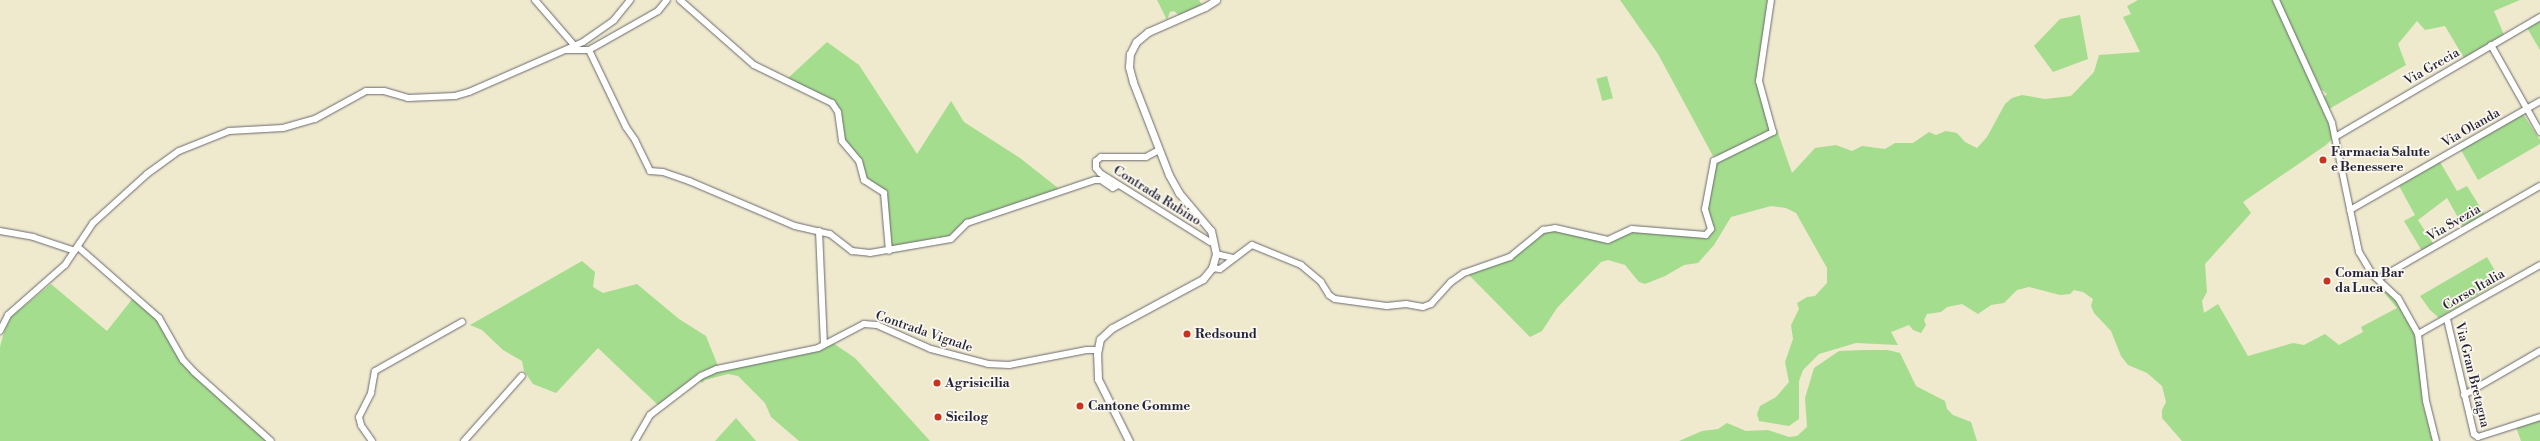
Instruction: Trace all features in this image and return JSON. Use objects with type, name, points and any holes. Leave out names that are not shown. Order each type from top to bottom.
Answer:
[{"type":"main road","points":[[1129,441],[1098,379],[1098,350],[1100,339],[1107,331],[1203,279],[1212,268],[1216,254],[1211,231],[1179,193],[1159,150],[1130,74],[1130,54],[1136,42],[1148,32],[1205,7],[1216,0]]},
{"type":"street","points":[[535,0],[574,45]]},
{"type":"street","points":[[0,331],[8,315],[58,274],[93,223],[147,174],[178,152],[229,131],[283,128],[316,119],[366,91],[384,91],[408,98],[455,96],[574,45],[608,26],[630,0]]},
{"type":"street","points":[[564,50],[589,50],[658,11],[667,0]]},
{"type":"street","points":[[680,0],[754,65],[832,103],[838,112],[842,141],[859,161],[864,180],[884,193],[889,251]]},
{"type":"street","points":[[1212,268],[1220,269],[1252,245],[1301,265],[1321,282],[1329,295],[1335,299],[1387,306],[1406,304],[1423,308],[1431,304],[1451,282],[1464,272],[1510,257],[1543,230],[1555,228],[1608,240],[1632,229],[1706,236],[1711,229],[1705,209],[1714,161],[1773,132],[1759,81],[1771,0]]},
{"type":"street","points":[[2276,0],[2325,107],[2335,137],[2360,252],[2369,270],[2398,298],[2418,334],[2426,401],[2436,441]]},
{"type":"street","name":"Via Grecia","points":[[2335,137],[2540,17]]},
{"type":"street","points":[[2491,45],[2540,132]]},
{"type":"street","points":[[589,50],[626,128],[635,140],[650,170],[663,172],[689,181],[795,226],[830,234],[852,251],[870,253],[889,251],[951,239],[967,223],[1095,180],[1101,180],[1113,188],[1118,185]]},
{"type":"street","name":"Via Olanda","points":[[2350,210],[2540,101]]},
{"type":"street","name":"Contrada Rubino","points":[[1159,150],[1146,157],[1098,158],[1096,168],[1100,173],[1118,185],[1210,242]]},
{"type":"street","name":"Via Svezia","points":[[2378,279],[2540,186]]},
{"type":"street","points":[[0,231],[40,239],[76,249],[159,318],[183,360],[194,372],[271,441]]},
{"type":"street","points":[[819,231],[824,344]]},
{"type":"street","points":[[1216,254],[1233,258]]},
{"type":"street","name":"Corso Italia","points":[[2418,334],[2540,265]]},
{"type":"street","name":"Via Gran Bretagna","points":[[2447,318],[2464,395],[2476,436],[2540,417]]},
{"type":"street","points":[[372,441],[360,424],[359,417],[371,393],[375,371],[462,322]]},
{"type":"street","name":"Contrada Vignale","points":[[635,441],[650,415],[701,376],[717,369],[802,352],[824,344],[856,327],[869,324],[890,330],[931,349],[988,364],[1009,365],[1087,350],[1098,350]]},
{"type":"street","points":[[2464,395],[2540,351]]},
{"type":"street","points":[[464,441],[522,376]]},
{"type":"green space","points":[[1157,0],[1199,0],[1202,5],[1179,15],[1174,11],[1170,12],[1167,20]]},
{"type":"green space","points":[[1620,0],[1770,0],[1758,75],[1772,130],[1720,155],[1713,156],[1658,54]]},
{"type":"green space","points":[[2138,0],[2274,0],[2330,127],[2333,138],[2326,145],[2243,202],[2251,213],[2205,264],[2207,292],[2202,301],[2204,313],[2218,304],[2248,356],[2293,343],[2304,345],[2325,334],[2339,345],[2363,332],[2361,327],[2397,308],[2371,277],[2394,297],[2413,328],[2418,347],[2423,405],[2433,441],[2182,441],[2162,418],[2162,410],[2166,402],[2162,386],[2147,373],[2128,365],[2121,356],[2111,331],[2094,313],[2091,306],[2093,299],[2083,292],[2074,290],[2070,294],[2060,295],[2029,287],[2017,290],[2004,303],[1991,305],[1978,314],[1962,304],[1947,307],[1941,312],[1927,314],[1924,320],[1926,325],[1921,333],[1913,330],[1909,325],[1891,332],[1898,345],[1856,343],[1819,354],[1803,370],[1799,381],[1799,419],[1789,426],[1759,421],[1757,414],[1760,406],[1776,397],[1789,382],[1785,362],[1793,339],[1791,325],[1799,309],[1797,303],[1807,297],[1815,296],[1827,283],[1827,268],[1796,213],[1786,208],[1771,206],[1731,217],[1714,245],[1698,263],[1684,265],[1665,276],[1645,284],[1639,282],[1625,265],[1608,260],[1601,262],[1557,308],[1542,331],[1530,337],[1467,273],[1498,264],[1544,232],[1556,230],[1604,241],[1632,231],[1661,235],[1710,236],[1713,230],[1706,209],[1715,163],[1721,157],[1774,135],[1777,130],[1792,173],[1815,148],[1836,145],[1852,151],[1862,146],[1885,149],[1895,143],[1913,143],[1929,132],[1936,135],[1946,131],[1957,133],[1965,142],[1977,148],[1987,137],[2005,104],[2012,98],[2022,95],[2045,99],[2071,96],[2094,72],[2099,55],[2140,52],[2123,17],[2131,14],[2127,6]]},
{"type":"green space","points":[[2277,0],[2520,0],[2494,11],[2504,35],[2464,58],[2445,26],[2425,30],[2417,21],[2398,44],[2406,65],[2329,109],[2324,97],[2327,94],[2321,89]]},
{"type":"green space","points":[[2080,15],[2088,59],[2053,72],[2034,46],[2060,19]]},
{"type":"green space","points":[[2540,21],[2540,50],[2527,28]]},
{"type":"green space","points":[[827,42],[859,65],[917,154],[951,101],[964,122],[1020,158],[1058,188],[1056,191],[969,220],[946,238],[939,239],[938,236],[934,241],[891,248],[885,192],[865,178],[860,159],[843,140],[839,111],[787,79]]},
{"type":"green space","points":[[1607,76],[1613,98],[1602,101],[1596,79]]},
{"type":"green space","points":[[2523,114],[2540,140],[2540,144],[2478,180],[2461,150]]},
{"type":"green space","points":[[2440,162],[2457,191],[2467,186],[2485,215],[2464,228],[2447,198],[2418,220],[2434,245],[2422,251],[2404,221],[2415,215],[2399,186]]},
{"type":"green space","points":[[2487,257],[2501,281],[2439,318],[2430,310],[2420,296]]},
{"type":"green space","points":[[582,261],[595,272],[593,287],[603,293],[637,284],[679,319],[706,336],[718,366],[700,372],[658,405],[598,348],[556,393],[533,384],[524,371],[522,361],[503,350],[482,330],[470,325]]},
{"type":"green space","points":[[51,284],[107,331],[133,298],[156,318],[180,357],[267,441],[0,441],[0,347],[4,332],[11,317]]},
{"type":"green space","points":[[833,343],[855,358],[930,441],[799,441],[771,417],[765,403],[738,376],[728,374],[705,380],[702,383],[699,380],[719,371],[805,354]]},
{"type":"green space","points":[[1888,350],[1900,353],[1916,386],[1945,401],[1947,409],[1953,415],[1971,422],[1977,441],[1679,441],[1702,431],[1718,429],[1727,423],[1746,431],[1768,430],[1789,437],[1797,436],[1807,427],[1805,398],[1814,368],[1839,351]]},
{"type":"green space","points":[[736,418],[756,441],[715,441]]},
{"type":"green space","points":[[2540,419],[2540,441],[2521,441],[2516,427]]},
{"type":"place","name":"Farmacia Salute e Benessere","points":[[2323,160]]},
{"type":"place","name":"Coman Bar da Luca","points":[[2327,281]]},
{"type":"place","name":"Redsound","points":[[1187,334]]},
{"type":"place","name":"Agrisicilia","points":[[937,383]]},
{"type":"place","name":"Cantone Gomme","points":[[1080,406]]},
{"type":"place","name":"Sicilog","points":[[938,417]]}]
